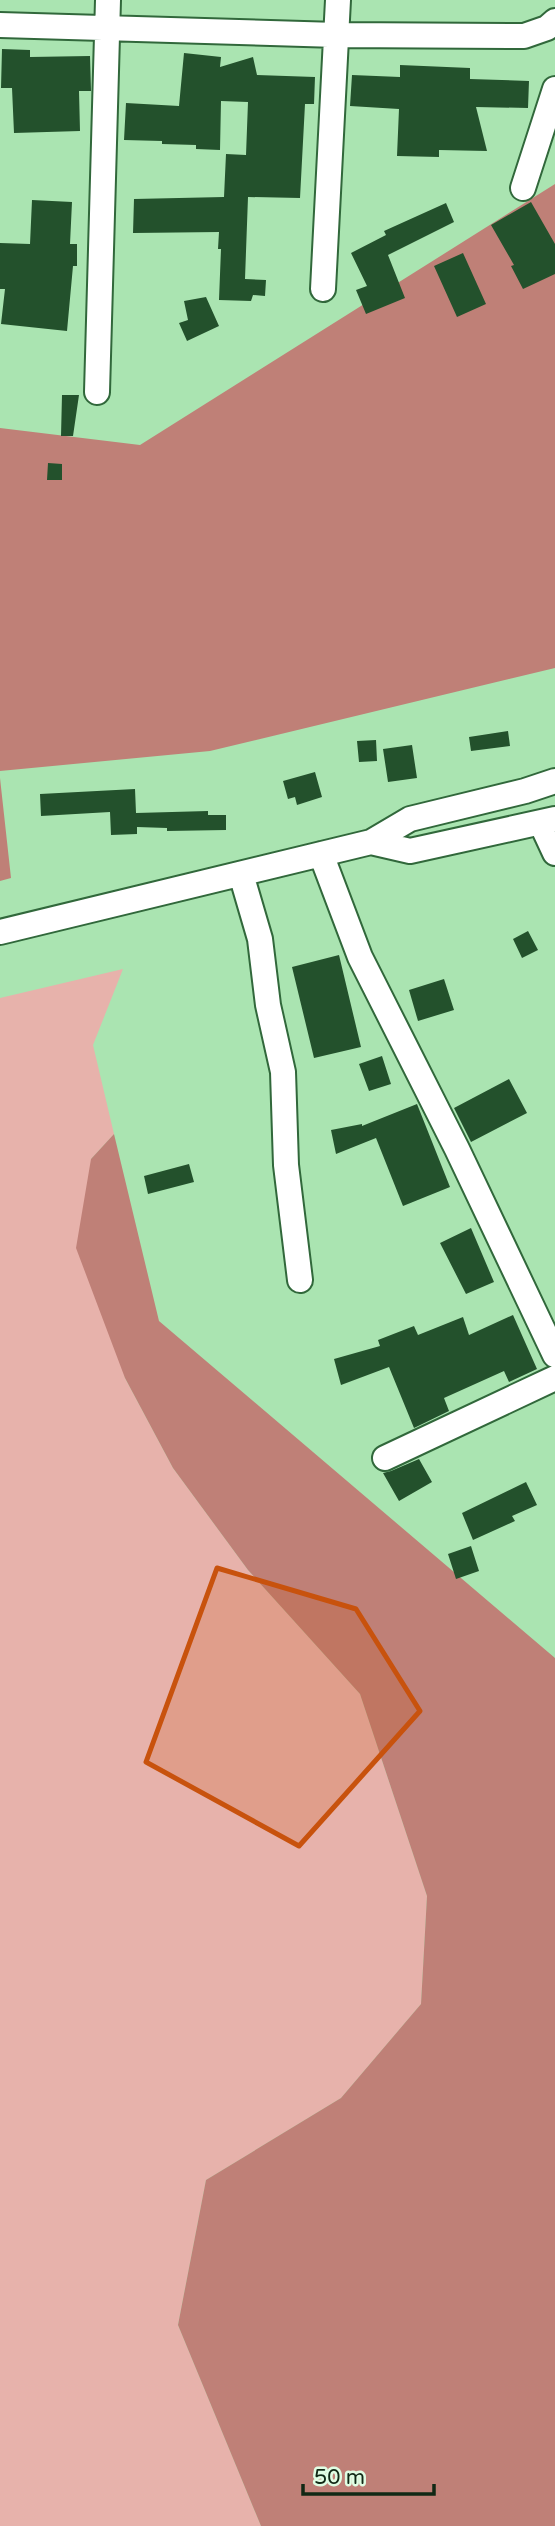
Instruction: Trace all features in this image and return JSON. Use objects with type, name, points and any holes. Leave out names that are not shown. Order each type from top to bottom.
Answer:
[{"type":"street","points":[[97,392],[108,0]]},
{"type":"street","points":[[323,289],[338,0]]},
{"type":"street","points":[[0,25],[337,35],[524,36],[547,27],[555,20]]},
{"type":"street","points":[[523,188],[555,89]]},
{"type":"street","points":[[0,932],[371,842],[410,819],[555,781]]},
{"type":"street","points":[[371,842],[410,851],[548,821],[555,853]]},
{"type":"street","points":[[321,854],[360,957],[457,1149],[555,1355]]},
{"type":"street","points":[[241,874],[260,939],[268,1005],[283,1072],[286,1165],[300,1280]]},
{"type":"street","points":[[385,1458],[555,1378]]},
{"type":"highlighted area","points":[[217,1568],[356,1609],[420,1711],[299,1846],[146,1762]]},
{"type":"shaded area","points":[[555,184],[555,668],[210,751],[0,771],[0,428],[140,445]]},
{"type":"shaded area","points":[[0,778],[11,878],[0,881]]},
{"type":"shaded area","points":[[123,969],[93,1045],[114,1134],[91,1159],[125,1378],[173,1468],[248,1570],[360,1694],[427,1896],[421,2004],[341,2098],[206,2180],[178,2325],[261,2526],[0,2526],[0,998]]},
{"type":"shaded area","points":[[114,1134],[159,1321],[555,1658],[555,2526],[261,2526],[178,2325],[206,2180],[341,2098],[421,2004],[427,1896],[360,1694],[248,1570],[173,1468],[125,1378],[76,1248],[91,1159]]},
{"type":"building","points":[[2,49],[30,50],[30,57],[90,56],[91,91],[79,91],[80,131],[14,133],[12,88],[1,88]]},
{"type":"building","points":[[184,53],[221,57],[220,67],[253,57],[257,75],[315,77],[314,104],[305,104],[300,198],[248,197],[245,279],[266,280],[265,296],[253,295],[251,301],[219,300],[219,232],[133,233],[134,199],[224,197],[226,154],[246,155],[248,102],[221,101],[220,150],[196,149],[196,145],[162,144],[162,141],[124,140],[126,103],[179,106]]},
{"type":"building","points":[[400,65],[470,68],[470,79],[529,81],[528,108],[476,107],[487,151],[439,150],[439,157],[397,156],[399,109],[350,106],[352,75],[400,77]]},
{"type":"building","points":[[32,200],[72,202],[70,244],[77,244],[77,266],[73,266],[67,331],[1,324],[5,289],[0,289],[0,243],[30,244]]},
{"type":"building","points":[[531,202],[555,244],[555,274],[523,289],[511,266],[514,265],[491,225]]},
{"type":"building","points":[[446,203],[454,222],[388,255],[405,298],[366,314],[356,290],[367,286],[351,253],[386,235],[384,231]]},
{"type":"building","points":[[463,253],[486,304],[457,317],[434,266]]},
{"type":"building","points":[[206,297],[219,326],[187,341],[179,323],[188,320],[184,301]]},
{"type":"building","points":[[62,395],[79,395],[73,436],[61,436]]},
{"type":"building","points":[[48,463],[62,464],[62,480],[47,480]]},
{"type":"building","points":[[508,731],[510,746],[471,751],[469,737]]},
{"type":"building","points":[[376,740],[377,761],[359,762],[357,741]]},
{"type":"building","points":[[412,745],[417,778],[388,782],[383,749]]},
{"type":"building","points":[[315,772],[322,797],[297,805],[295,797],[288,799],[283,781]]},
{"type":"building","points":[[135,789],[136,813],[208,811],[208,815],[226,815],[226,830],[167,831],[167,828],[137,827],[137,834],[111,835],[110,812],[41,816],[40,794]]},
{"type":"building","points":[[528,931],[538,950],[522,958],[513,939]]},
{"type":"building","points":[[339,955],[361,1047],[314,1058],[292,967]]},
{"type":"building","points":[[444,979],[454,1010],[418,1021],[409,990]]},
{"type":"building","points":[[382,1056],[391,1084],[369,1091],[359,1064]]},
{"type":"building","points":[[509,1079],[527,1113],[471,1142],[454,1108]]},
{"type":"building","points":[[417,1104],[450,1187],[403,1206],[376,1138],[336,1154],[331,1130],[362,1126]]},
{"type":"building","points":[[189,1164],[194,1182],[148,1194],[144,1176]]},
{"type":"building","points":[[471,1228],[494,1282],[466,1294],[440,1243]]},
{"type":"building","points":[[513,1315],[537,1369],[509,1382],[504,1371],[444,1398],[449,1411],[414,1428],[389,1367],[341,1385],[334,1359],[380,1346],[378,1340],[414,1326],[418,1335],[463,1317],[469,1335]]},
{"type":"building","points":[[419,1459],[432,1482],[399,1501],[383,1473]]},
{"type":"building","points":[[526,1482],[537,1505],[512,1516],[515,1521],[473,1540],[462,1513]]},
{"type":"building","points":[[471,1546],[479,1571],[456,1579],[448,1554]]}]
